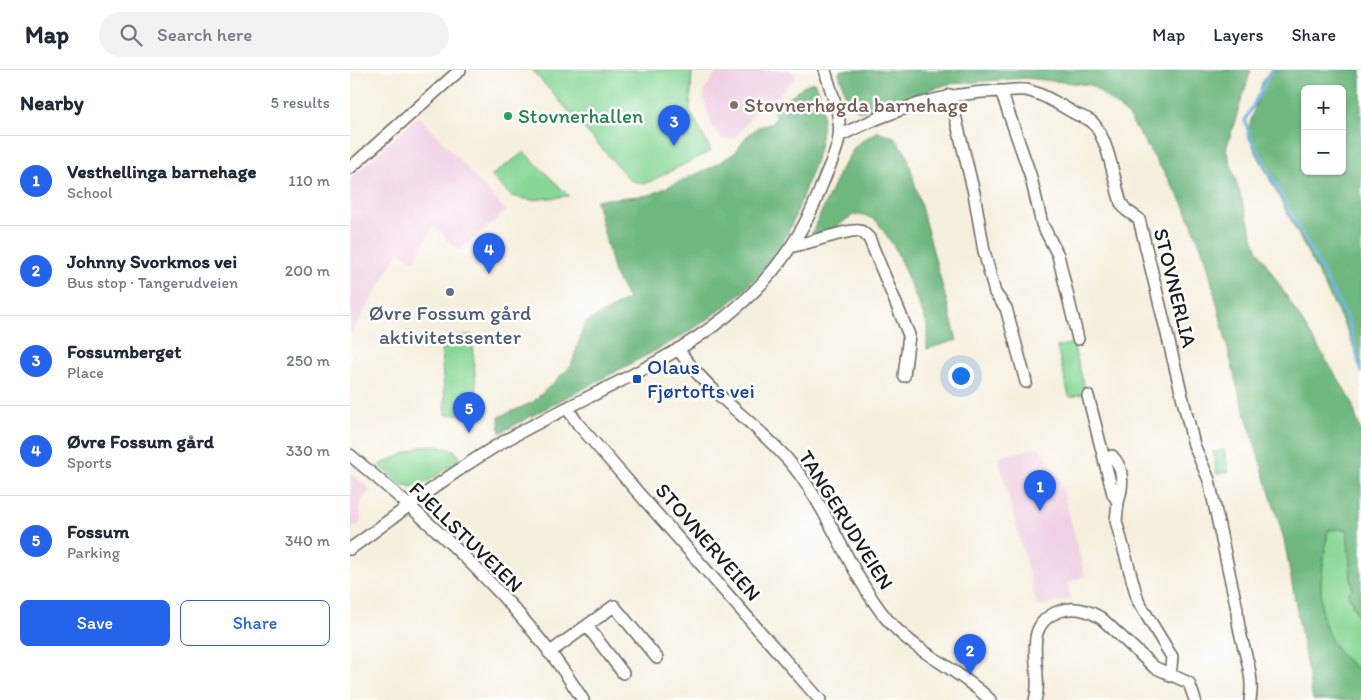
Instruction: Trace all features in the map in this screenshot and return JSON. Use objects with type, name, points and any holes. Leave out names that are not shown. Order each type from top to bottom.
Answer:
[{"type":"street","points":[[350,168],[448,74],[460,70]]},
{"type":"street","points":[[350,549],[488,451],[678,349],[727,318],[766,282],[793,246],[815,205],[839,136],[838,116],[825,70]]},
{"type":"street","name":"STOVNERLIA","points":[[839,136],[924,102],[950,95],[1002,91],[1028,90],[1052,98],[1075,114],[1093,122],[1102,137],[1121,203],[1126,210],[1139,219],[1194,445],[1209,480],[1252,683],[1250,700]]},
{"type":"street","points":[[1002,91],[1030,174],[1042,224],[1058,255],[1078,339]]},
{"type":"street","points":[[950,95],[974,193],[984,251],[995,294],[1006,308],[1026,382]]},
{"type":"street","points":[[793,246],[819,241],[850,230],[860,231],[869,238],[909,334],[904,376]]},
{"type":"street","name":"TANGERUDVEIEN","points":[[678,349],[696,373],[772,444],[795,469],[815,498],[870,596],[888,621],[905,637],[965,677],[990,700]]},
{"type":"street","points":[[1088,396],[1113,494],[1118,502]]},
{"type":"street","name":"STOVNERVEIEN","points":[[567,408],[578,424],[820,700]]},
{"type":"street","name":"FJELLSTUVEIEN","points":[[350,455],[410,506],[477,569],[549,653],[583,700]]},
{"type":"street","points":[[1112,456],[1117,462],[1122,478],[1116,521],[1138,600],[1172,657],[1170,676]]},
{"type":"street","points":[[549,653],[614,606],[657,658]]},
{"type":"street","points":[[1036,700],[1038,688],[1035,639],[1048,618],[1061,610],[1084,610],[1101,618],[1154,667],[1170,676],[1189,683],[1195,700]]},
{"type":"street","points":[[587,626],[623,673]]},
{"type":"shaded area","name":"Stovnerhøgda barnehage","points":[[718,70],[790,70],[796,76],[777,97],[753,114],[736,137],[723,140],[712,126],[704,99],[704,91]]},
{"type":"shaded area","points":[[419,116],[506,211],[459,251],[433,225],[415,261],[399,252],[350,335],[350,179]]},
{"type":"shaded area","points":[[1039,447],[1059,475],[1085,576],[1067,583],[1071,599],[1038,607],[998,457]]},
{"type":"shaded area","points":[[350,472],[371,490],[362,500],[360,509],[361,522],[350,530]]},
{"type":"green space","points":[[532,70],[692,70],[690,111],[711,151],[645,184],[630,180]]},
{"type":"green space","points":[[841,70],[1251,70],[1226,149],[1257,249],[1351,400],[1361,433],[1361,615],[1357,614],[1348,594],[1352,589],[1347,529],[1328,530],[1323,560],[1321,605],[1324,620],[1336,648],[1347,661],[1361,672],[1361,700],[1313,700],[1284,539],[1238,390],[1206,259],[1183,203],[1127,114],[1091,85],[1025,78],[948,84],[861,112],[848,104],[839,73]]},
{"type":"green space","points":[[1270,70],[1361,70],[1361,366],[1347,330],[1247,134],[1262,83]]},
{"type":"green space","points":[[814,82],[819,91],[823,114],[821,139],[815,163],[787,235],[767,265],[730,303],[687,332],[500,433],[499,417],[533,402],[571,366],[585,323],[628,299],[614,273],[596,200],[650,195],[714,166],[736,152],[746,137],[758,127],[770,124],[776,118],[773,110],[805,85]]},
{"type":"green space","points":[[877,131],[894,137],[907,155],[957,340],[927,349],[927,324],[895,248],[877,221],[864,215],[853,215],[831,230],[813,238],[812,233],[840,171],[856,145]]},
{"type":"green space","points":[[524,152],[569,196],[531,200],[511,196],[491,176]]},
{"type":"green space","points":[[472,335],[478,413],[446,415],[440,338]]},
{"type":"green space","points":[[1073,343],[1086,393],[1071,397],[1069,396],[1057,347]]},
{"type":"green space","points":[[433,445],[454,450],[461,459],[418,488],[400,484],[379,465],[420,447]]},
{"type":"green space","points":[[1224,450],[1229,472],[1217,474],[1213,452]]},
{"type":"green space","points":[[1347,529],[1352,589],[1348,594],[1357,614],[1361,615],[1361,672],[1335,648],[1328,634],[1321,605],[1322,575],[1328,530]]},
{"type":"waterway","points":[[1272,70],[1245,120],[1249,134],[1348,320],[1361,372]]},
{"type":"place","name":"Stovnerhøgda barnehage","points":[[734,105]]},
{"type":"place","name":"Stovnerhallen","points":[[508,116]]},
{"type":"place","name":"Fossumberget","points":[[674,146]]},
{"type":"place","name":"Øvre Fossum gård","points":[[489,274]]},
{"type":"place","name":"Øvre Fossum gård aktivitetssenter","points":[[450,292]]},
{"type":"place","name":"Olaus Fjørtofts vei","points":[[637,379]]},
{"type":"place","name":"Fossum","points":[[469,433]]},
{"type":"place","name":"Vesthellinga barnehage","points":[[1040,511]]},
{"type":"place","name":"Johnny Svorkmos vei","points":[[970,675]]}]
